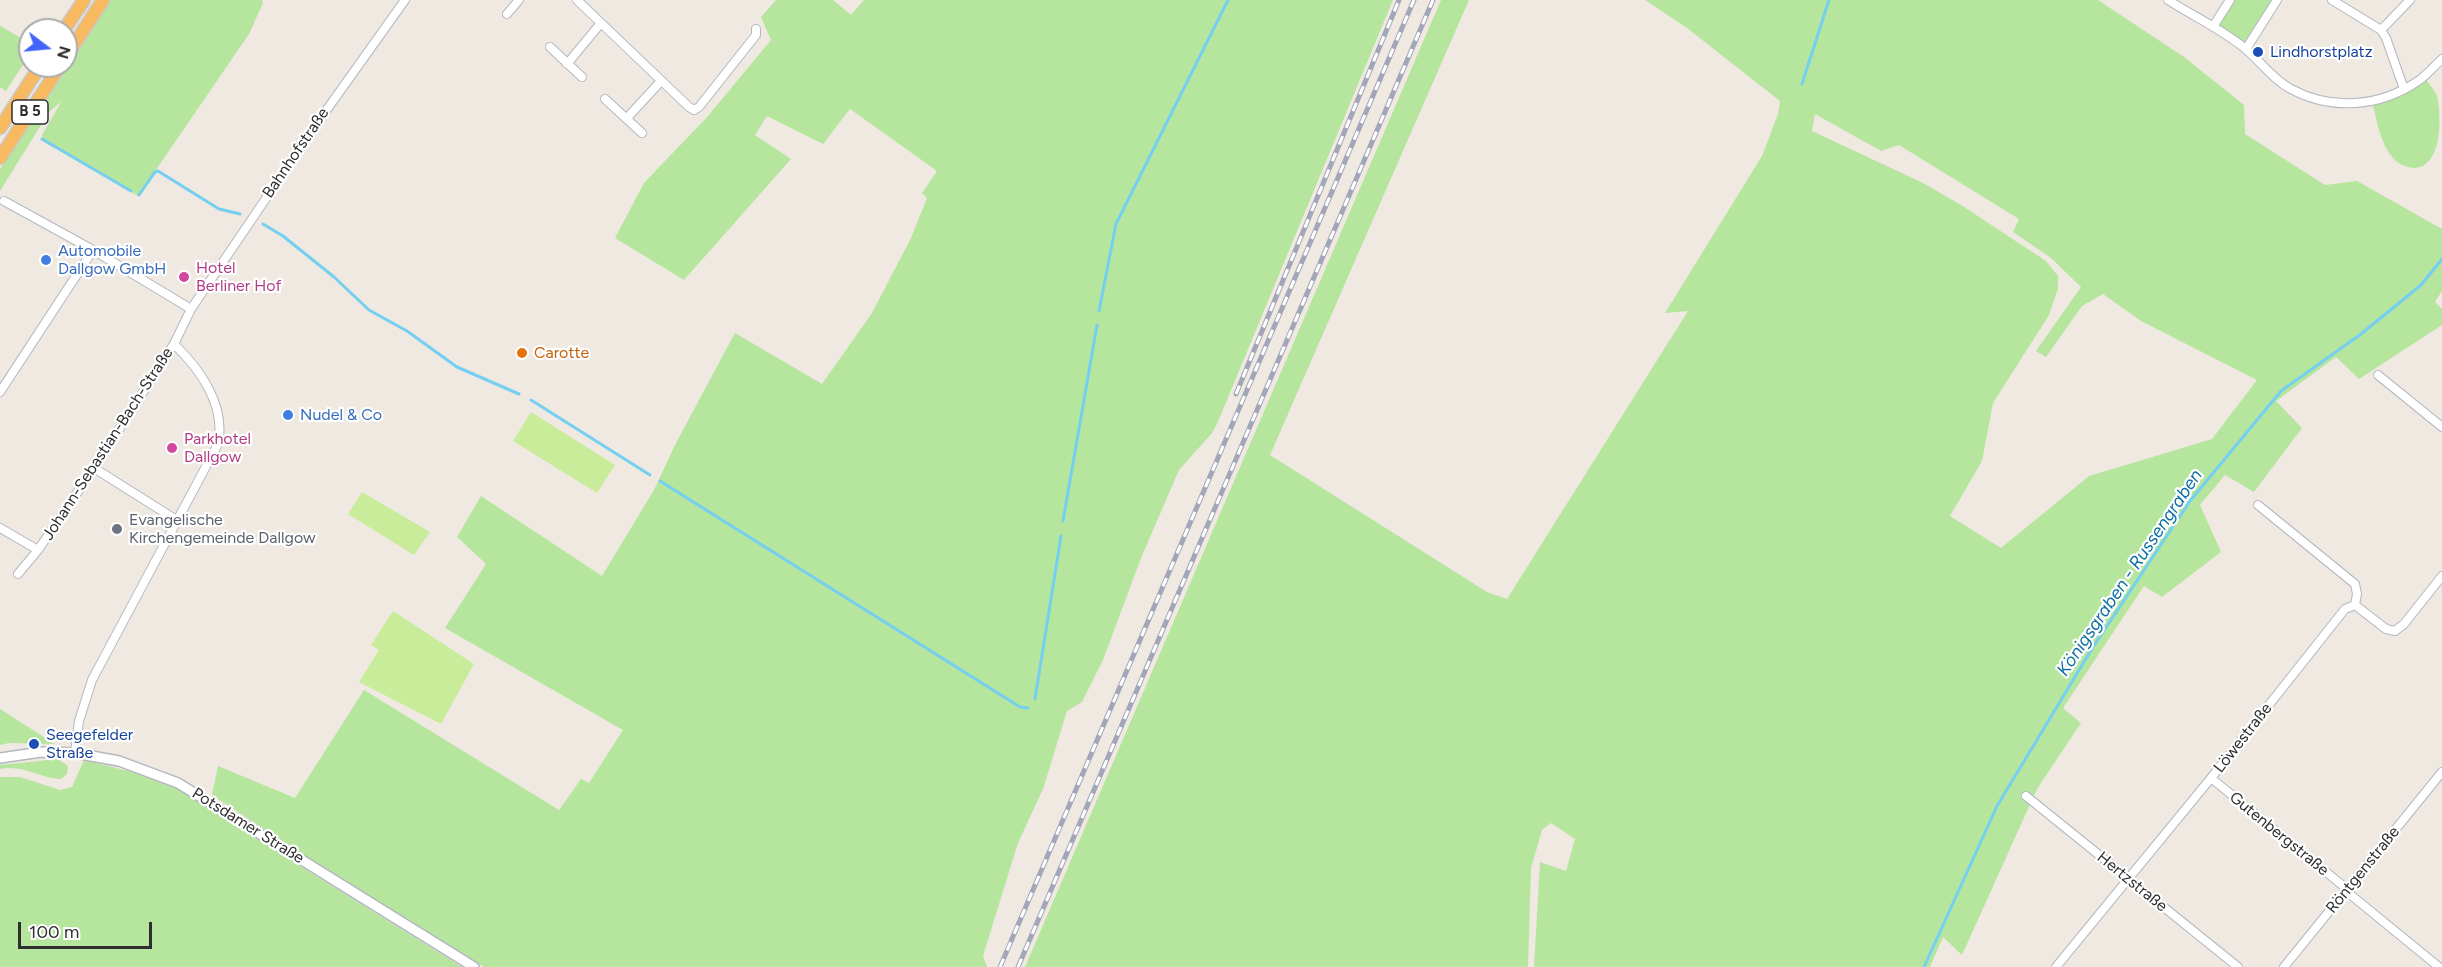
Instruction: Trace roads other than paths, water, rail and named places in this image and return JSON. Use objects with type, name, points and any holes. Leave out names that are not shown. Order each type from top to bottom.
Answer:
[{"type":"highway","points":[[72,18],[84,0]]},
{"type":"highway","points":[[78,39],[103,0]]},
{"type":"highway","name":"B 5","points":[[0,128],[32,78]]},
{"type":"highway","name":"B 5","points":[[0,158],[52,78]]},
{"type":"street","name":"Bahnhofstraße","points":[[191,309],[312,129],[405,0]]},
{"type":"street","points":[[507,14],[519,0]]},
{"type":"street","points":[[577,0],[688,107],[696,110],[756,35],[756,29]]},
{"type":"street","points":[[2168,0],[2199,19],[2214,25],[2246,49],[2290,89],[2315,99],[2343,105],[2370,101],[2404,89],[2418,81],[2442,59]]},
{"type":"street","points":[[2214,25],[2230,0]]},
{"type":"street","points":[[2246,49],[2277,0]]},
{"type":"street","points":[[2332,0],[2381,30],[2404,89]]},
{"type":"street","points":[[2381,30],[2410,0]]},
{"type":"street","points":[[568,63],[601,23]]},
{"type":"street","points":[[550,48],[582,77]]},
{"type":"street","points":[[627,118],[661,81]]},
{"type":"street","points":[[605,99],[642,133]]},
{"type":"street","points":[[3,201],[93,250],[191,309]]},
{"type":"street","points":[[0,392],[93,250]]},
{"type":"street","name":"Johann-Sebastian-Bach-Straße","points":[[18,574],[38,550],[94,468],[174,344],[191,309]]},
{"type":"street","points":[[75,753],[79,721],[92,680],[218,444],[220,416],[195,364],[174,344]]},
{"type":"street","points":[[2378,375],[2442,427]]},
{"type":"street","points":[[94,468],[178,521]]},
{"type":"street","points":[[2258,505],[2355,584],[2357,594],[2355,605],[2386,629],[2395,631],[2404,624],[2442,576]]},
{"type":"street","points":[[0,528],[38,550]]},
{"type":"street","name":"Löwestraße","points":[[2056,967],[2211,778],[2345,609],[2355,605]]},
{"type":"street","name":"Potsdamer Straße","points":[[0,758],[41,752],[75,753],[119,761],[178,783],[474,967]]},
{"type":"street","name":"Röntgenstraße","points":[[2284,967],[2442,772]]},
{"type":"street","name":"Gutenbergstraße","points":[[2211,778],[2439,967]]},
{"type":"street","name":"Hertzstraße","points":[[2026,796],[2238,967]]},
{"type":"waterway","points":[[1099,311],[1116,224],[1228,0]]},
{"type":"waterway","points":[[1802,84],[1829,0]]},
{"type":"waterway","points":[[42,139],[131,191]]},
{"type":"waterway","points":[[139,195],[158,171],[219,209],[240,214]]},
{"type":"waterway","points":[[263,224],[283,236],[334,277],[369,310],[407,331],[457,367],[519,394]]},
{"type":"waterway","name":"Königsgraben - Russengraben","points":[[1924,967],[1997,806],[2093,647],[2190,501],[2281,391],[2361,334],[2421,285],[2442,259]]},
{"type":"waterway","points":[[1063,521],[1097,325]]},
{"type":"waterway","points":[[531,400],[650,475]]},
{"type":"waterway","points":[[660,481],[1020,707],[1028,708]]},
{"type":"waterway","points":[[1035,699],[1061,536]]},
{"type":"railway","points":[[1236,394],[1399,0]]},
{"type":"railway","points":[[1000,967],[1414,0]]},
{"type":"railway","points":[[1018,967],[1433,0]]},
{"type":"place","name":"Lindhorstplatz","points":[[2258,52]]},
{"type":"place","name":"Automobile Dallgow GmbH","points":[[46,260]]},
{"type":"place","name":"Hotel Berliner Hof","points":[[184,277]]},
{"type":"place","name":"Carotte","points":[[522,353]]},
{"type":"place","name":"Nudel & Co","points":[[288,415]]},
{"type":"place","name":"Parkhotel Dallgow","points":[[172,448]]},
{"type":"place","name":"Evangelische Kirchengemeinde Dallgow","points":[[117,529]]},
{"type":"place","name":"Seegefelder Straße","points":[[34,744]]}]
